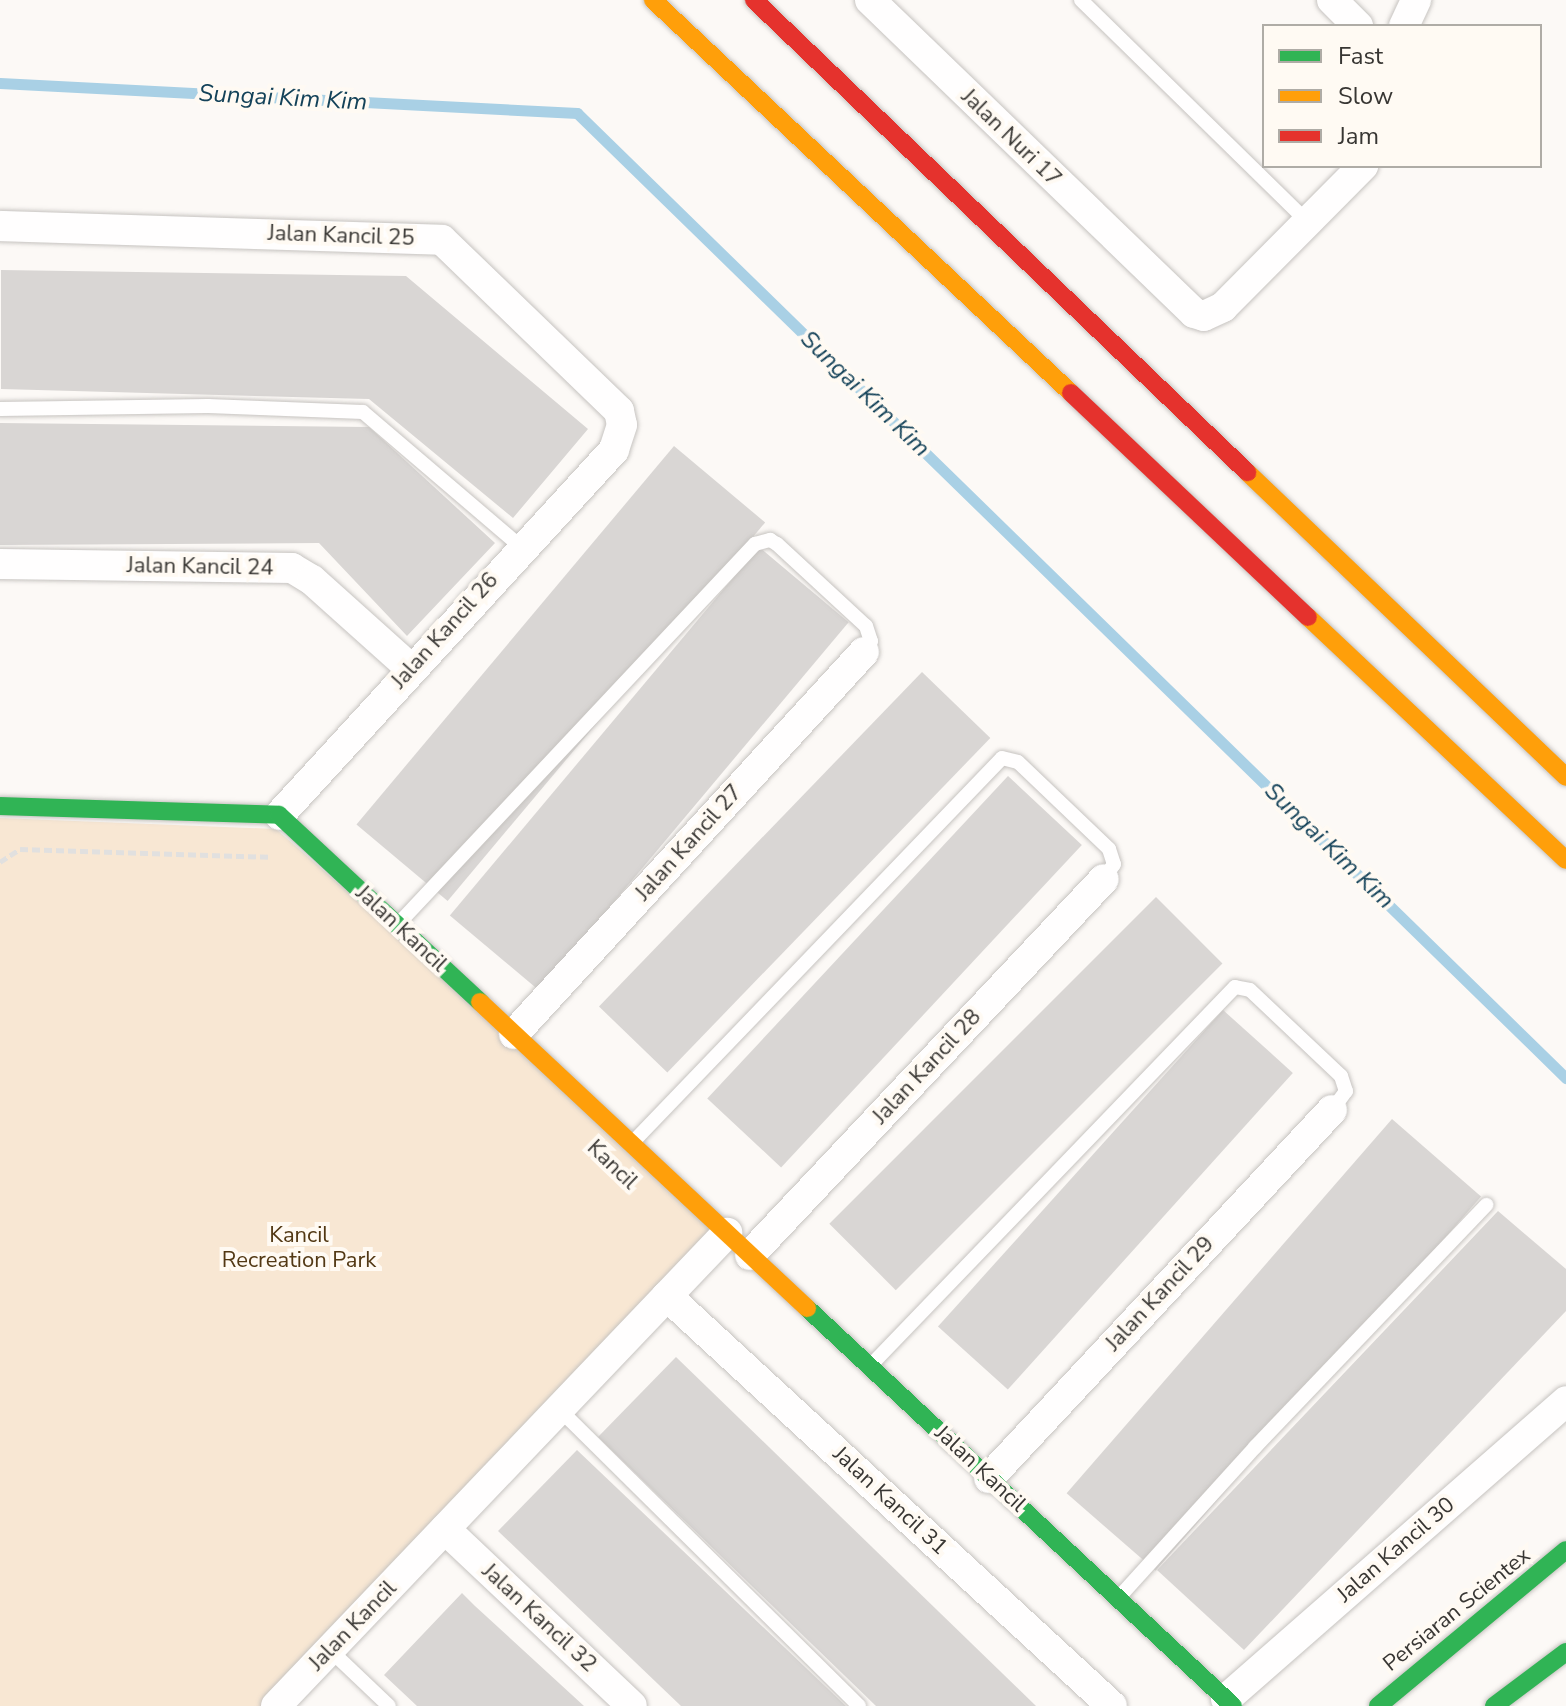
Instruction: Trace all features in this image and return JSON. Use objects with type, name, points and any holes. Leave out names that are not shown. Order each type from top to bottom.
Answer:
[{"type":"main road","points":[[653,0],[1566,860]]},
{"type":"main road","points":[[754,0],[1566,777]]},
{"type":"main road","points":[[0,806],[279,815]]},
{"type":"main road","name":"Jalan Kancil","points":[[279,815],[1230,1703]]},
{"type":"main road","name":"Persiaran Scientex","points":[[1378,1706],[1566,1550]]},
{"type":"main road","points":[[1494,1706],[1566,1652]]},
{"type":"street","points":[[1332,0],[1356,24]]},
{"type":"street","points":[[1405,24],[1416,0]]},
{"type":"street","name":"Jalan Nuri 17","points":[[873,1],[1194,313],[1215,313],[1361,168]]},
{"type":"street","name":"Jalan Kancil 25","points":[[0,226],[442,240],[611,399],[619,411],[622,425],[614,450]]},
{"type":"street","name":"Jalan Kancil 26","points":[[279,815],[521,547],[614,450]]},
{"type":"street","name":"Jalan Kancil 24","points":[[0,564],[292,568],[312,580],[410,668]]},
{"type":"street","name":"Jalan Kancil 27","points":[[514,1034],[864,652]]},
{"type":"street","name":"Jalan Kancil 28","points":[[750,1255],[1104,879]]},
{"type":"street","name":"Jalan Kancil 29","points":[[989,1478],[1332,1110]]},
{"type":"street","name":"Jalan Kancil","points":[[276,1706],[727,1233]]},
{"type":"street","name":"Jalan Kancil 31","points":[[667,1296],[1112,1706]]},
{"type":"street","name":"Jalan Kancil 30","points":[[1230,1703],[1566,1401]]},
{"type":"street","name":"Jalan Kancil 32","points":[[445,1529],[632,1706]]},
{"type":"lane","points":[[1081,0],[1308,222]]},
{"type":"lane","points":[[0,409],[208,406],[363,412],[521,547]]},
{"type":"lane","points":[[397,926],[762,540],[777,544],[866,626],[871,641],[864,652]]},
{"type":"lane","points":[[631,1144],[1002,758],[1018,762],[1109,849],[1114,864],[1104,879]]},
{"type":"lane","points":[[870,1366],[1235,987],[1250,990],[1341,1076],[1346,1091],[1332,1110]]},
{"type":"lane","points":[[1118,1598],[1255,1447],[1486,1205]]},
{"type":"lane","points":[[559,1409],[859,1706]]},
{"type":"lane","points":[[330,1650],[389,1706]]},
{"type":"path","points":[[0,862],[20,849],[275,858]]},
{"type":"green space","name":"Kancil Recreation Park","points":[[0,818],[276,829],[732,1228],[276,1706],[0,1706]]},
{"type":"building","points":[[1,270],[406,276],[588,429],[513,518],[369,399],[1,389]]},
{"type":"building","points":[[0,423],[369,427],[495,543],[407,636],[319,543],[0,545]]},
{"type":"building","points":[[674,446],[765,522],[448,901],[356,824]]},
{"type":"building","points":[[759,547],[849,622],[539,991],[450,915]]},
{"type":"building","points":[[922,672],[990,738],[667,1072],[599,1006]]},
{"type":"building","points":[[1008,776],[1082,845],[781,1167],[707,1099]]},
{"type":"building","points":[[1156,897],[1222,963],[896,1290],[829,1224]]},
{"type":"building","points":[[1223,1010],[1293,1073],[1008,1389],[938,1327]]},
{"type":"building","points":[[1392,1119],[1481,1196],[1156,1571],[1067,1493]]},
{"type":"building","points":[[1498,1211],[1566,1269],[1566,1311],[1244,1650],[1157,1570]]},
{"type":"building","points":[[676,1357],[1036,1706],[876,1706],[598,1437]]},
{"type":"building","points":[[577,1450],[846,1706],[681,1706],[498,1531]]},
{"type":"building","points":[[462,1593],[584,1706],[417,1706],[384,1675]]},
{"type":"waterway","name":"Sungai Kim Kim","points":[[0,83],[577,113],[1566,1078]]},
{"type":"traffic: fast","points":[[0,806],[279,815],[480,1002]]},
{"type":"traffic: fast","points":[[807,1308],[1233,1706]]},
{"type":"traffic: fast","points":[[1378,1706],[1566,1550]]},
{"type":"traffic: fast","points":[[1494,1706],[1566,1652]]},
{"type":"traffic: slow","points":[[653,0],[1071,393]]},
{"type":"traffic: slow","points":[[1247,472],[1566,777]]},
{"type":"traffic: slow","points":[[1308,617],[1566,860]]},
{"type":"traffic: slow","points":[[480,1002],[807,1308]]},
{"type":"traffic: jam","points":[[754,0],[1247,472]]},
{"type":"traffic: jam","points":[[1071,393],[1308,617]]}]
